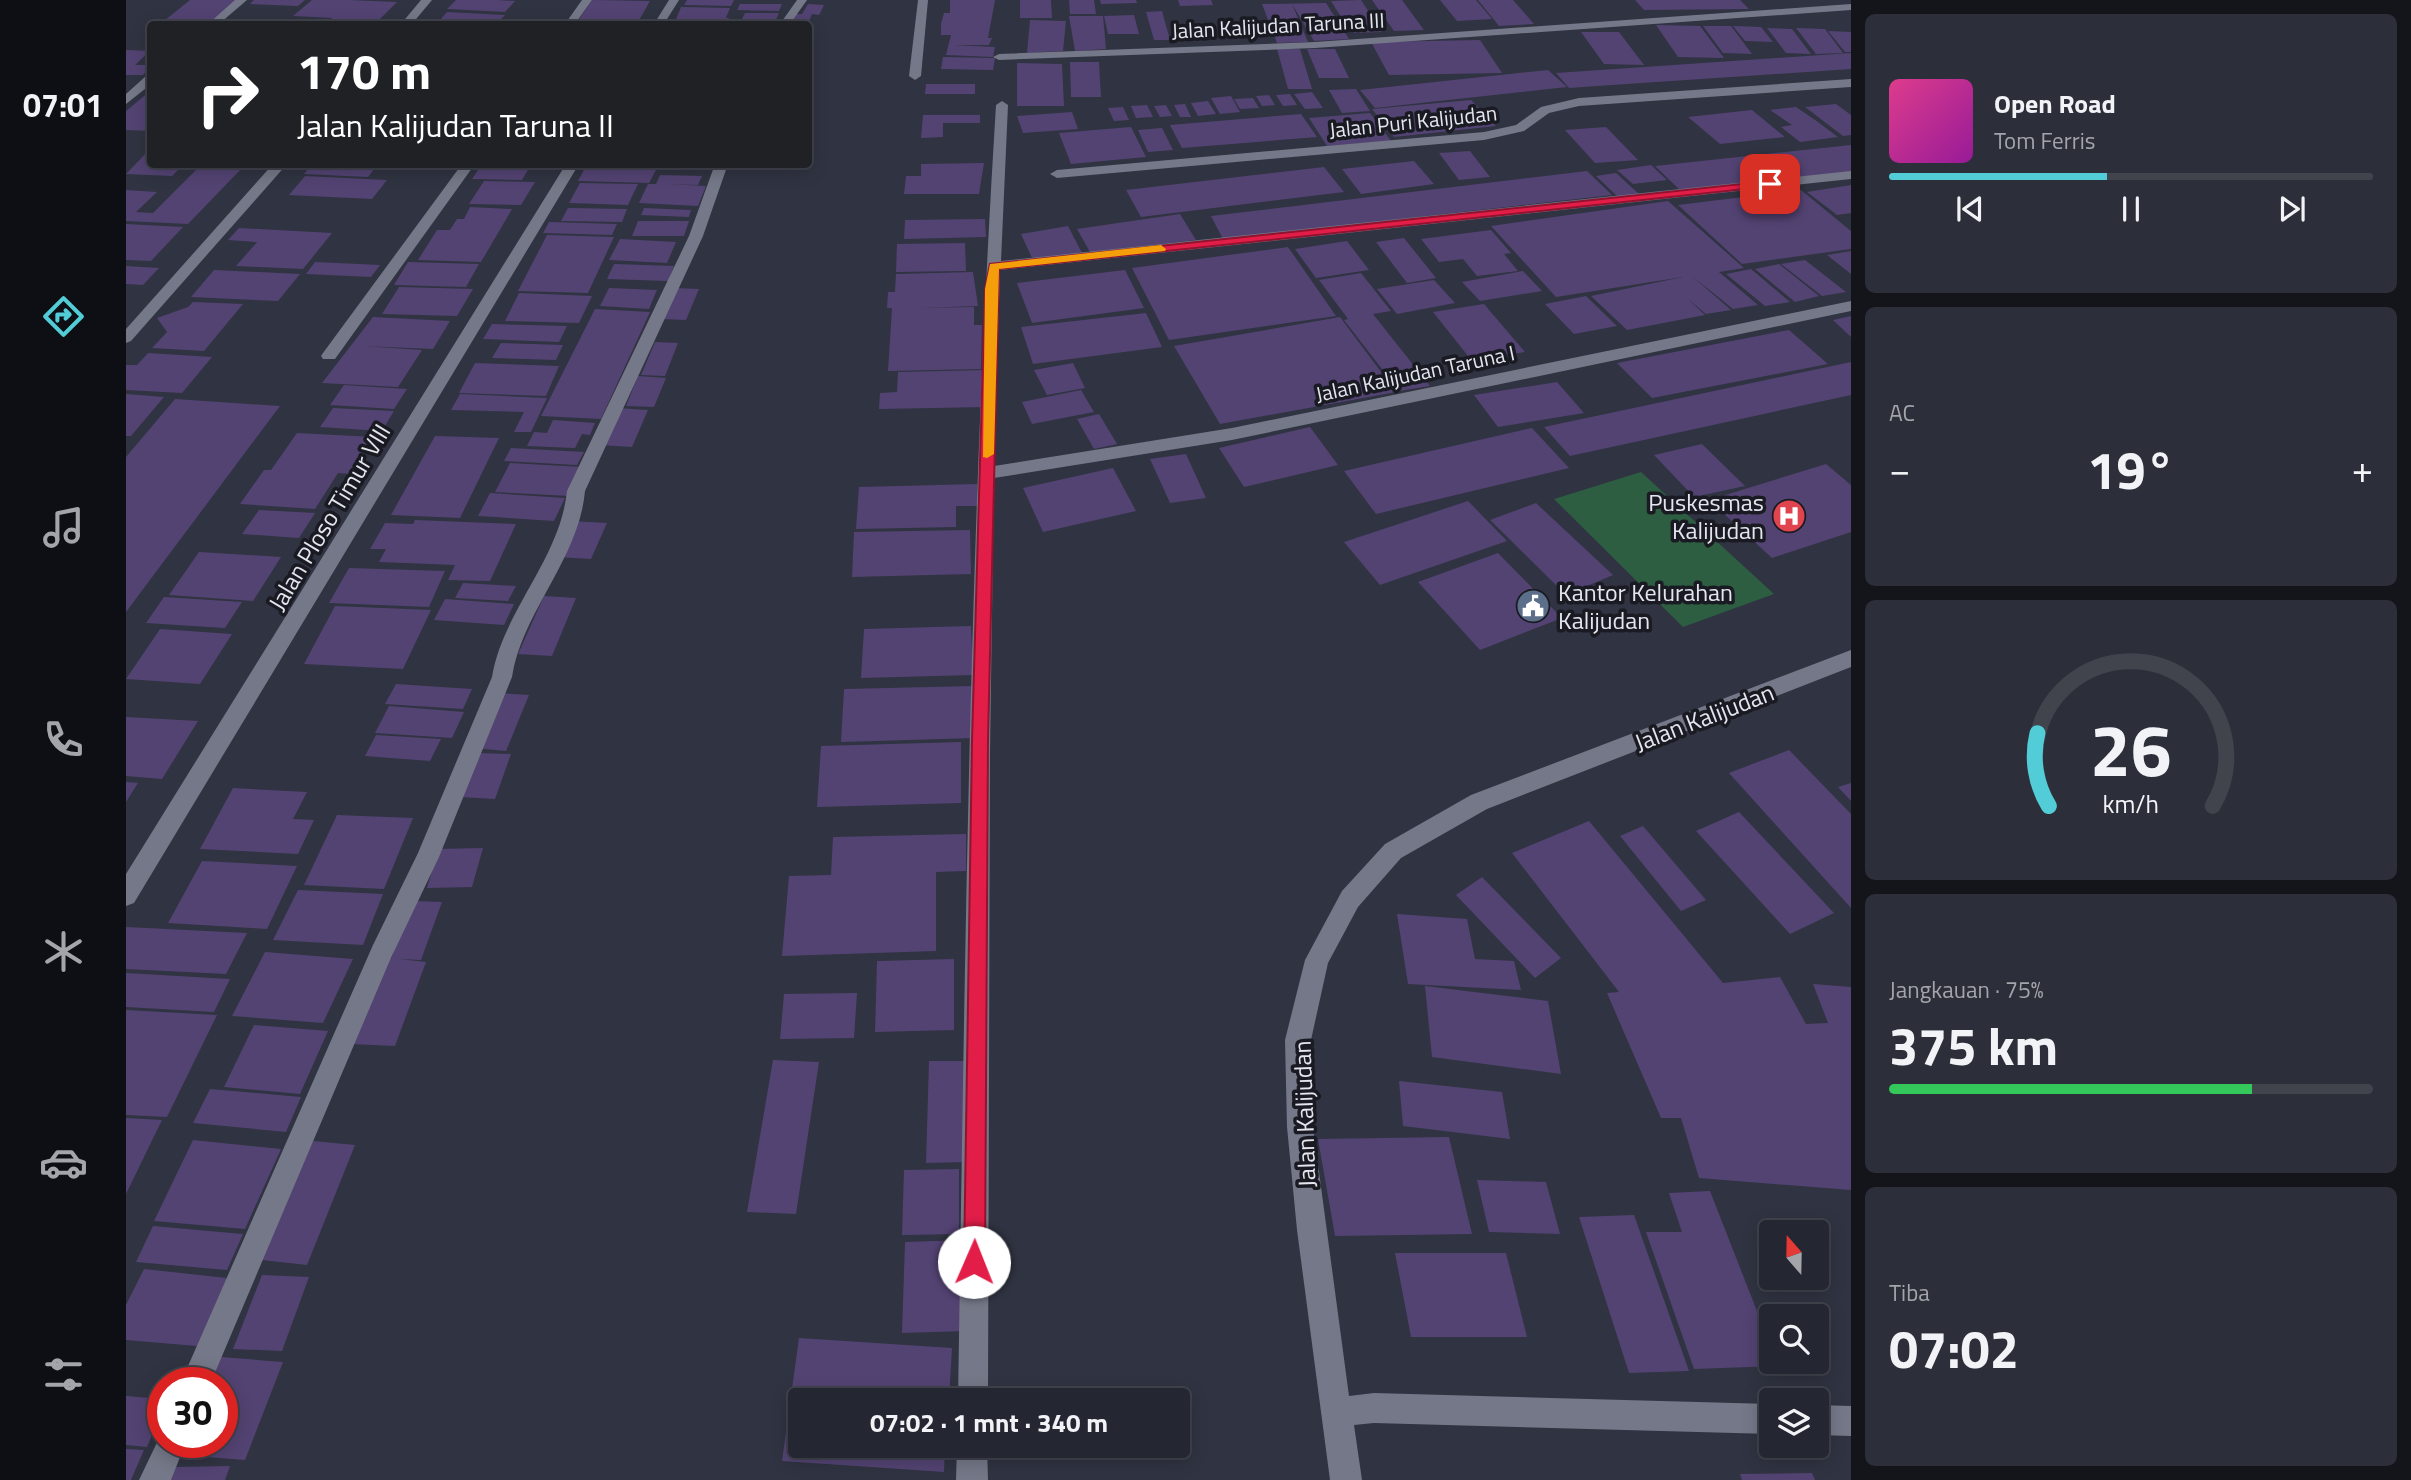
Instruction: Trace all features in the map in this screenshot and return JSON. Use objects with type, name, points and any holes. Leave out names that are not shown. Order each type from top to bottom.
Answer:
[{"type":"street","points":[[218,21],[242,0]]},
{"type":"street","points":[[409,21],[428,0]]},
{"type":"street","points":[[572,21],[587,0]]},
{"type":"street","points":[[661,21],[674,0]]},
{"type":"street","points":[[787,21],[802,0]]},
{"type":"street","points":[[915,76],[923,0]]},
{"type":"street","name":"Jalan Kalijudan Taruna III","points":[[999,57],[1315,45],[1851,7]]},
{"type":"street","points":[[126,100],[147,82]]},
{"type":"street","name":"Jalan Puri Kalijudan","points":[[1057,174],[1484,136],[1520,128],[1545,110],[1579,102],[1851,83]]},
{"type":"street","points":[[973,1388],[980,740],[991,289],[1002,105]]},
{"type":"street","points":[[126,338],[277,168]]},
{"type":"street","points":[[329,356],[466,168]]},
{"type":"street","name":"Jalan Ploso Timur VIII","points":[[126,895],[571,168]]},
{"type":"street","points":[[202,1367],[381,953],[428,857],[502,677],[506,653],[545,581],[574,512],[576,491],[696,236],[721,168]]},
{"type":"street","points":[[994,266],[1851,175]]},
{"type":"street","name":"Jalan Kalijudan Taruna I","points":[[987,473],[1232,434],[1851,306]]},
{"type":"street","name":"Jalan Kalijudan","points":[[1346,1480],[1300,1127],[1297,1040],[1317,960],[1350,899],[1393,851],[1479,802],[1851,658]]},
{"type":"street","points":[[1336,1412],[1374,1408],[1759,1419]]},
{"type":"street","points":[[1829,1420],[1851,1421]]},
{"type":"street","points":[[155,1480],[164,1458]]},
{"type":"street","points":[[972,1458],[972,1480]]},
{"type":"green space","points":[[1641,472],[1774,594],[1683,627],[1554,499]]},
{"type":"building","points":[[190,0],[238,0],[213,21],[164,21]]},
{"type":"building","points":[[254,0],[305,0],[298,6],[250,4]]},
{"type":"building","points":[[312,0],[397,2],[378,21],[329,21],[332,18],[293,16]]},
{"type":"building","points":[[456,0],[515,1],[505,12],[447,9]]},
{"type":"building","points":[[592,0],[650,1],[639,21],[578,21]]},
{"type":"building","points":[[687,0],[734,0],[731,6],[684,5]]},
{"type":"building","points":[[950,0],[995,0],[989,45],[953,45],[995,47],[993,57],[946,55],[951,35],[941,35],[941,24],[944,13],[950,13]]},
{"type":"building","points":[[1020,0],[1051,0],[1052,18],[1020,18]]},
{"type":"building","points":[[1069,0],[1094,0],[1096,14],[1070,14]]},
{"type":"building","points":[[1100,0],[1136,0],[1137,3],[1101,4]]},
{"type":"building","points":[[1178,0],[1211,0],[1213,5],[1180,6]]},
{"type":"building","points":[[1361,0],[1382,32],[1351,33],[1331,1]]},
{"type":"building","points":[[1372,0],[1402,0],[1424,30],[1394,31]]},
{"type":"building","points":[[1440,0],[1476,0],[1492,19],[1457,21]]},
{"type":"building","points":[[1478,0],[1513,0],[1534,24],[1499,26]]},
{"type":"building","points":[[1635,0],[1740,0],[1749,9],[1644,10]]},
{"type":"building","points":[[1326,3],[1349,39],[1314,41],[1292,4],[1308,42],[1277,43],[1262,4]]},
{"type":"building","points":[[740,4],[782,4],[779,11],[737,10]]},
{"type":"building","points":[[808,4],[824,5],[819,15],[812,14],[809,21],[790,21],[794,14],[802,14]]},
{"type":"building","points":[[681,7],[730,8],[728,21],[675,21]]},
{"type":"building","points":[[1162,11],[1170,40],[1154,40],[1146,12]]},
{"type":"building","points":[[447,12],[505,15],[499,21],[439,21]]},
{"type":"building","points":[[745,13],[779,13],[776,20],[742,19]]},
{"type":"building","points":[[1134,15],[1139,34],[1108,34],[1104,16]]},
{"type":"building","points":[[1069,16],[1103,16],[1106,49],[1075,51]]},
{"type":"building","points":[[1030,20],[1066,21],[1063,51],[1027,53]]},
{"type":"building","points":[[1656,25],[1700,26],[1724,58],[1678,57]]},
{"type":"building","points":[[1703,26],[1731,26],[1752,54],[1723,53]]},
{"type":"building","points":[[1733,26],[1761,27],[1773,42],[1745,41]]},
{"type":"building","points":[[1767,28],[1792,29],[1811,54],[1786,53]]},
{"type":"building","points":[[1796,28],[1825,29],[1843,53],[1816,54]]},
{"type":"building","points":[[1828,31],[1851,32],[1851,52],[1845,52]]},
{"type":"building","points":[[1581,32],[1619,32],[1644,65],[1604,64]]},
{"type":"building","points":[[1480,40],[1502,73],[1389,75],[1371,42]]},
{"type":"building","points":[[1277,49],[1300,49],[1312,89],[1288,89]]},
{"type":"building","points":[[1307,49],[1335,49],[1349,78],[1319,78]]},
{"type":"building","points":[[126,50],[147,51],[135,65],[147,65],[147,70],[143,75],[126,75]]},
{"type":"building","points":[[1851,53],[1851,69],[1569,88],[1556,73]]},
{"type":"building","points":[[943,57],[995,58],[993,70],[941,69]]},
{"type":"building","points":[[1070,62],[1099,62],[1101,97],[1071,97]]},
{"type":"building","points":[[1017,63],[1062,64],[1064,106],[1017,106]]},
{"type":"building","points":[[1548,70],[1567,87],[1375,108],[1360,90]]},
{"type":"building","points":[[926,84],[975,84],[975,94],[925,94]]},
{"type":"building","points":[[1356,89],[1370,111],[1342,113],[1329,90]]},
{"type":"building","points":[[1312,92],[1323,108],[1305,109],[1294,94]]},
{"type":"building","points":[[147,94],[147,131],[126,130],[126,111]]},
{"type":"building","points":[[1290,94],[1297,105],[1283,106],[1276,95]]},
{"type":"building","points":[[1269,95],[1275,105],[1262,106],[1256,96]]},
{"type":"building","points":[[1231,96],[1240,112],[1220,114],[1211,98]]},
{"type":"building","points":[[1253,98],[1259,108],[1240,109],[1234,99]]},
{"type":"building","points":[[1471,100],[1496,126],[1394,137],[1372,109]]},
{"type":"building","points":[[1208,101],[1216,114],[1198,116],[1191,103]]},
{"type":"building","points":[[1185,104],[1191,117],[1180,117],[1174,105]]},
{"type":"building","points":[[1836,104],[1851,115],[1851,135],[1843,136],[1805,107]]},
{"type":"building","points":[[1147,105],[1153,117],[1136,118],[1131,106]]},
{"type":"building","points":[[1166,105],[1172,116],[1160,117],[1154,106]]},
{"type":"building","points":[[1123,107],[1129,120],[1114,121],[1108,108]]},
{"type":"building","points":[[1796,107],[1838,137],[1800,142],[1781,127],[1792,125],[1770,110]]},
{"type":"building","points":[[1752,110],[1785,137],[1720,144],[1688,117]]},
{"type":"building","points":[[1072,112],[1078,129],[1023,133],[1017,116]]},
{"type":"building","points":[[1370,113],[1391,141],[1327,146],[1309,118]]},
{"type":"building","points":[[1301,114],[1317,137],[1182,148],[1170,125]]},
{"type":"building","points":[[923,115],[980,115],[980,123],[943,123],[943,137],[921,138]]},
{"type":"building","points":[[1131,127],[1146,157],[1071,164],[1059,133]]},
{"type":"building","points":[[1606,127],[1638,160],[1595,163],[1565,130]]},
{"type":"building","points":[[1162,128],[1173,150],[1148,152],[1138,130]]},
{"type":"building","points":[[1851,145],[1851,173],[1682,192],[1655,166]]},
{"type":"building","points":[[1470,151],[1490,177],[1459,180],[1439,153]]},
{"type":"building","points":[[147,152],[147,168],[180,168],[172,176],[126,174]]},
{"type":"building","points":[[1414,161],[1434,184],[1361,194],[1342,169]]},
{"type":"building","points":[[984,163],[979,194],[904,194],[906,176],[921,176],[921,164]]},
{"type":"building","points":[[1651,165],[1667,180],[1633,184],[1617,170]]},
{"type":"building","points":[[1324,167],[1344,192],[1141,217],[1126,190]]},
{"type":"building","points":[[198,168],[242,168],[188,224],[126,221],[126,190],[157,192],[136,212],[153,213]]},
{"type":"building","points":[[309,168],[375,168],[368,177],[304,174]]},
{"type":"building","points":[[479,168],[529,168],[522,180],[472,179]]},
{"type":"building","points":[[585,168],[656,170],[649,183],[578,181]]},
{"type":"building","points":[[1587,171],[1612,195],[1223,239],[1211,216]]},
{"type":"building","points":[[1616,173],[1639,194],[1618,197],[1596,176]]},
{"type":"building","points":[[660,175],[702,176],[698,185],[667,184],[706,186],[698,206],[639,203],[648,184],[656,184]]},
{"type":"building","points":[[305,176],[387,180],[372,199],[289,195]]},
{"type":"building","points":[[484,181],[535,182],[521,205],[469,204]]},
{"type":"building","points":[[580,183],[638,184],[628,205],[569,203]]},
{"type":"building","points":[[1851,185],[1851,213],[1837,215],[1807,192]]},
{"type":"building","points":[[1801,190],[1851,231],[1851,249],[1742,264],[1678,205]]},
{"type":"building","points":[[1668,201],[1744,268],[1719,272],[1758,305],[1733,309],[1692,276],[1731,310],[1706,314],[1688,299],[1705,315],[1627,330],[1591,296],[1683,277],[1556,297],[1491,226]]},
{"type":"building","points":[[470,207],[512,209],[481,262],[418,260],[437,230],[450,230],[457,219],[464,219]]},
{"type":"building","points":[[568,208],[627,209],[622,222],[561,221]]},
{"type":"building","points":[[644,208],[691,210],[689,217],[641,215]]},
{"type":"building","points":[[1180,214],[1196,240],[1090,252],[1077,229]]},
{"type":"building","points":[[985,219],[986,237],[904,239],[905,220]]},
{"type":"building","points":[[638,221],[689,221],[684,236],[632,236]]},
{"type":"building","points":[[549,222],[617,224],[612,235],[543,233]]},
{"type":"building","points":[[126,224],[183,227],[151,261],[126,260]]},
{"type":"building","points":[[1068,226],[1082,253],[1032,258],[1021,234]]},
{"type":"building","points":[[239,228],[332,233],[303,269],[236,266],[257,242],[228,240]]},
{"type":"building","points":[[1491,230],[1511,253],[1504,254],[1518,271],[1477,276],[1463,259],[1439,262],[1421,239]]},
{"type":"building","points":[[547,235],[614,237],[588,293],[518,291]]},
{"type":"building","points":[[1404,238],[1436,278],[1407,283],[1376,242]]},
{"type":"building","points":[[620,239],[676,242],[667,263],[609,260]]},
{"type":"building","points":[[1347,241],[1369,270],[1316,278],[1295,249]]},
{"type":"building","points":[[965,243],[966,271],[896,272],[897,244]]},
{"type":"building","points":[[1288,247],[1336,316],[1169,340],[1132,268]]},
{"type":"building","points":[[1851,251],[1851,274],[1827,255]]},
{"type":"building","points":[[1805,260],[1846,292],[1822,296],[1781,264]]},
{"type":"building","points":[[315,262],[380,265],[371,277],[306,274]]},
{"type":"building","points":[[408,262],[479,264],[466,287],[394,285]]},
{"type":"building","points":[[614,264],[674,266],[668,281],[607,279]]},
{"type":"building","points":[[1779,264],[1819,296],[1795,302],[1755,269]]},
{"type":"building","points":[[126,266],[159,268],[143,285],[126,284]]},
{"type":"building","points":[[1751,269],[1790,302],[1765,306],[1726,274]]},
{"type":"building","points":[[214,270],[300,274],[278,301],[191,297]]},
{"type":"building","points":[[1125,270],[1144,308],[1032,323],[1017,283]]},
{"type":"building","points":[[1523,271],[1542,291],[1480,301],[1462,282]]},
{"type":"building","points":[[973,272],[978,306],[918,308],[974,307],[974,325],[982,325],[981,369],[888,371],[892,308],[887,308],[888,292],[895,292],[896,274]]},
{"type":"building","points":[[1361,273],[1391,311],[1373,314],[1430,386],[1399,391],[1344,320],[1348,319],[1319,280]]},
{"type":"building","points":[[1434,280],[1455,303],[1397,314],[1377,289]]},
{"type":"building","points":[[399,287],[473,289],[457,316],[382,314]]},
{"type":"building","points":[[609,288],[657,290],[649,309],[600,306]]},
{"type":"building","points":[[674,288],[699,289],[686,320],[660,319]]},
{"type":"building","points":[[519,293],[592,296],[579,323],[505,321]]},
{"type":"building","points":[[1586,296],[1617,326],[1574,334],[1545,304]]},
{"type":"building","points":[[193,302],[243,304],[204,351],[152,348],[167,332],[157,318],[188,307]]},
{"type":"building","points":[[1484,304],[1525,352],[1472,361],[1433,312]]},
{"type":"building","points":[[595,309],[650,312],[601,419],[541,416]]},
{"type":"building","points":[[1146,313],[1162,347],[1033,364],[1021,327]]},
{"type":"building","points":[[1851,316],[1851,337],[1833,320]]},
{"type":"building","points":[[373,317],[450,321],[433,349],[363,346],[422,350],[398,387],[322,383]]},
{"type":"building","points":[[1340,317],[1396,392],[1220,424],[1174,346]]},
{"type":"building","points":[[492,324],[567,326],[559,342],[483,339]]},
{"type":"building","points":[[1789,330],[1828,364],[1652,398],[1617,363]]},
{"type":"building","points":[[655,342],[678,343],[665,376],[641,375]]},
{"type":"building","points":[[501,343],[563,345],[556,360],[492,358]]},
{"type":"building","points":[[148,353],[212,357],[182,393],[126,390],[126,365],[137,365]]},
{"type":"building","points":[[1851,362],[1851,395],[1570,456],[1544,427]]},
{"type":"building","points":[[475,363],[559,366],[546,396],[459,393]]},
{"type":"building","points":[[1073,363],[1085,388],[1047,395],[1034,370]]},
{"type":"building","points":[[986,370],[987,407],[879,409],[880,393],[897,392],[898,372]]},
{"type":"building","points":[[638,376],[666,378],[654,407],[626,406]]},
{"type":"building","points":[[1557,382],[1584,413],[1498,427],[1474,395]]},
{"type":"building","points":[[344,385],[407,389],[394,409],[330,405]]},
{"type":"building","points":[[1081,390],[1094,412],[1032,424],[1022,402]]},
{"type":"building","points":[[126,394],[164,397],[131,436],[126,436]]},
{"type":"building","points":[[460,394],[547,398],[531,432],[514,432],[524,412],[451,410]]},
{"type":"building","points":[[175,399],[280,406],[126,612],[126,457]]},
{"type":"building","points":[[333,408],[394,411],[382,431],[320,427]]},
{"type":"building","points":[[617,408],[648,410],[632,447],[600,445]]},
{"type":"building","points":[[1099,414],[1117,444],[1094,449],[1077,419]]},
{"type":"building","points":[[553,420],[595,423],[590,435],[582,434],[575,448],[527,446],[534,432],[547,433]]},
{"type":"building","points":[[1310,427],[1338,465],[1244,487],[1219,448]]},
{"type":"building","points":[[1532,428],[1569,468],[1376,514],[1344,471]]},
{"type":"building","points":[[297,433],[374,437],[351,474],[338,473],[315,509],[240,504],[264,470],[271,470]]},
{"type":"building","points":[[435,436],[499,438],[460,518],[391,515]]},
{"type":"building","points":[[1702,444],[1745,486],[1694,497],[1654,455]]},
{"type":"building","points":[[511,448],[584,452],[577,465],[504,461]]},
{"type":"building","points":[[1186,454],[1206,498],[1170,503],[1150,459]]},
{"type":"building","points":[[510,463],[582,467],[569,496],[495,492]]},
{"type":"building","name":"Puskesmas Kalijudan","points":[[1826,464],[1851,485],[1851,532],[1772,558],[1709,500]]},
{"type":"building","points":[[1113,468],[1136,511],[1043,532],[1023,488]]},
{"type":"building","points":[[977,484],[977,506],[956,506],[956,527],[856,529],[859,487]]},
{"type":"building","points":[[490,493],[565,498],[554,521],[478,516]]},
{"type":"building","points":[[1468,501],[1507,541],[1380,585],[1344,542]]},
{"type":"building","points":[[1536,503],[1613,575],[1566,595],[1490,520]]},
{"type":"building","points":[[259,510],[315,513],[299,538],[242,534]]},
{"type":"building","points":[[415,520],[516,524],[490,581],[448,580],[455,565],[379,562],[386,549],[370,549],[385,523],[413,524]]},
{"type":"building","points":[[571,521],[607,523],[591,559],[556,557]]},
{"type":"building","points":[[970,530],[971,574],[852,577],[854,532]]},
{"type":"building","points":[[199,552],[281,557],[253,601],[169,595]]},
{"type":"building","points":[[1498,553],[1562,618],[1480,650],[1418,582]]},
{"type":"building","points":[[349,568],[445,571],[429,607],[329,603]]},
{"type":"building","points":[[463,583],[516,586],[508,601],[455,598]]},
{"type":"building","points":[[544,596],[576,598],[552,656],[518,654]]},
{"type":"building","points":[[164,597],[242,602],[225,628],[146,623]]},
{"type":"building","points":[[445,599],[514,604],[504,625],[434,620]]},
{"type":"building","points":[[335,606],[431,610],[403,669],[304,664]]},
{"type":"building","points":[[971,626],[973,675],[861,678],[864,629]]},
{"type":"building","points":[[160,629],[232,634],[200,684],[126,679]]},
{"type":"building","points":[[396,684],[472,689],[463,709],[385,704]]},
{"type":"building","points":[[974,686],[975,738],[841,742],[844,689]]},
{"type":"building","points":[[498,693],[529,695],[506,751],[473,748]]},
{"type":"building","points":[[389,706],[464,712],[452,738],[375,733]]},
{"type":"building","points":[[126,717],[198,721],[162,779],[126,776]]},
{"type":"building","points":[[376,735],[441,739],[430,761],[365,756]]},
{"type":"building","points":[[961,742],[961,803],[817,807],[821,746]]},
{"type":"building","points":[[1789,750],[1851,814],[1851,908],[1729,773]]},
{"type":"building","points":[[478,753],[511,754],[495,799],[460,797]]},
{"type":"building","points":[[126,782],[138,783],[126,802]]},
{"type":"building","points":[[1851,783],[1851,801],[1838,787]]},
{"type":"building","points":[[233,788],[307,792],[293,819],[314,820],[298,854],[200,849]]},
{"type":"building","points":[[1739,812],[1834,913],[1790,934],[1696,831]]},
{"type":"building","points":[[337,815],[413,818],[384,889],[304,885]]},
{"type":"building","points":[[1589,821],[1723,983],[1780,977],[1806,1024],[1828,1023],[1813,984],[1851,987],[1851,1190],[1699,1178],[1681,1118],[1661,1118],[1607,993],[1619,992],[1512,853]]},
{"type":"building","points":[[1643,826],[1706,900],[1681,911],[1620,836]]},
{"type":"building","points":[[966,834],[966,871],[936,872],[936,951],[782,956],[789,876],[831,875],[833,837]]},
{"type":"building","points":[[483,848],[472,887],[427,888],[438,849]]},
{"type":"building","points":[[202,861],[297,866],[267,929],[168,923]]},
{"type":"building","points":[[1482,877],[1561,958],[1535,978],[1456,895]]},
{"type":"building","points":[[298,890],[383,894],[363,945],[273,940]]},
{"type":"building","points":[[413,901],[442,902],[421,960],[400,959],[426,962],[395,1046],[351,1044],[386,959],[391,959]]},
{"type":"building","points":[[1397,914],[1467,919],[1475,959],[1514,961],[1521,990],[1408,984]]},
{"type":"building","points":[[126,927],[247,933],[226,974],[126,969]]},
{"type":"building","points":[[265,952],[353,959],[323,1023],[232,1016]]},
{"type":"building","points":[[954,959],[954,1030],[875,1032],[877,961]]},
{"type":"building","points":[[126,973],[230,979],[214,1012],[126,1007]]},
{"type":"building","points":[[1425,986],[1548,1001],[1561,1074],[1432,1057]]},
{"type":"building","points":[[857,993],[854,1038],[780,1039],[784,994]]},
{"type":"building","points":[[126,1010],[217,1015],[167,1117],[126,1115]]},
{"type":"building","points":[[254,1025],[328,1031],[300,1094],[224,1087]]},
{"type":"building","points":[[773,1060],[819,1062],[796,1214],[747,1212]]},
{"type":"building","points":[[929,1061],[967,1061],[967,1162],[926,1163]]},
{"type":"building","points":[[1399,1081],[1502,1092],[1510,1139],[1403,1126]]},
{"type":"building","points":[[210,1089],[301,1097],[286,1132],[193,1123]]},
{"type":"building","points":[[126,1118],[162,1120],[126,1194]]},
{"type":"building","points":[[1449,1137],[1472,1234],[1335,1236],[1318,1139]]},
{"type":"building","points":[[193,1140],[281,1149],[245,1229],[154,1221]]},
{"type":"building","points":[[313,1141],[355,1145],[307,1265],[262,1260]]},
{"type":"building","points":[[959,1169],[959,1234],[902,1235],[904,1170]]},
{"type":"building","points":[[1477,1180],[1546,1182],[1560,1234],[1489,1232]]},
{"type":"building","points":[[1710,1191],[1759,1316],[1759,1367],[1694,1369],[1646,1232],[1682,1232],[1669,1193]]},
{"type":"building","points":[[1634,1215],[1689,1371],[1629,1373],[1579,1217]]},
{"type":"building","points":[[153,1226],[243,1234],[227,1270],[136,1262]]},
{"type":"building","points":[[965,1240],[966,1331],[902,1333],[905,1242]]},
{"type":"building","points":[[1395,1253],[1506,1253],[1527,1337],[1411,1337]]},
{"type":"building","points":[[144,1269],[227,1278],[197,1346],[126,1340],[126,1305]]},
{"type":"building","points":[[262,1275],[309,1277],[282,1351],[233,1349]]},
{"type":"building","points":[[799,1338],[952,1348],[950,1388],[792,1388]]},
{"type":"building","points":[[221,1357],[283,1362],[245,1460],[219,1458],[238,1458],[238,1367],[217,1367]]},
{"type":"building","points":[[126,1396],[147,1398],[147,1447],[126,1445]]},
{"type":"building","points":[[788,1418],[788,1458],[945,1458],[944,1472],[782,1461]]},
{"type":"building","points":[[126,1449],[144,1450],[131,1480],[126,1480]]},
{"type":"building","points":[[230,1466],[225,1480],[169,1480],[173,1467]]},
{"type":"building","points":[[1812,1473],[1815,1480],[1742,1480],[1740,1474]]},
{"type":"slow traffic","points":[[987,454],[991,289],[994,266],[1161,249]]},
{"type":"place","name":"Puskesmas Kalijudan","points":[[1789,516]]},
{"type":"place","name":"Kantor Kelurahan Kalijudan","points":[[1533,606]]},
{"type":"route","points":[[974,1262],[980,740],[991,289],[994,266],[1770,184]]}]
